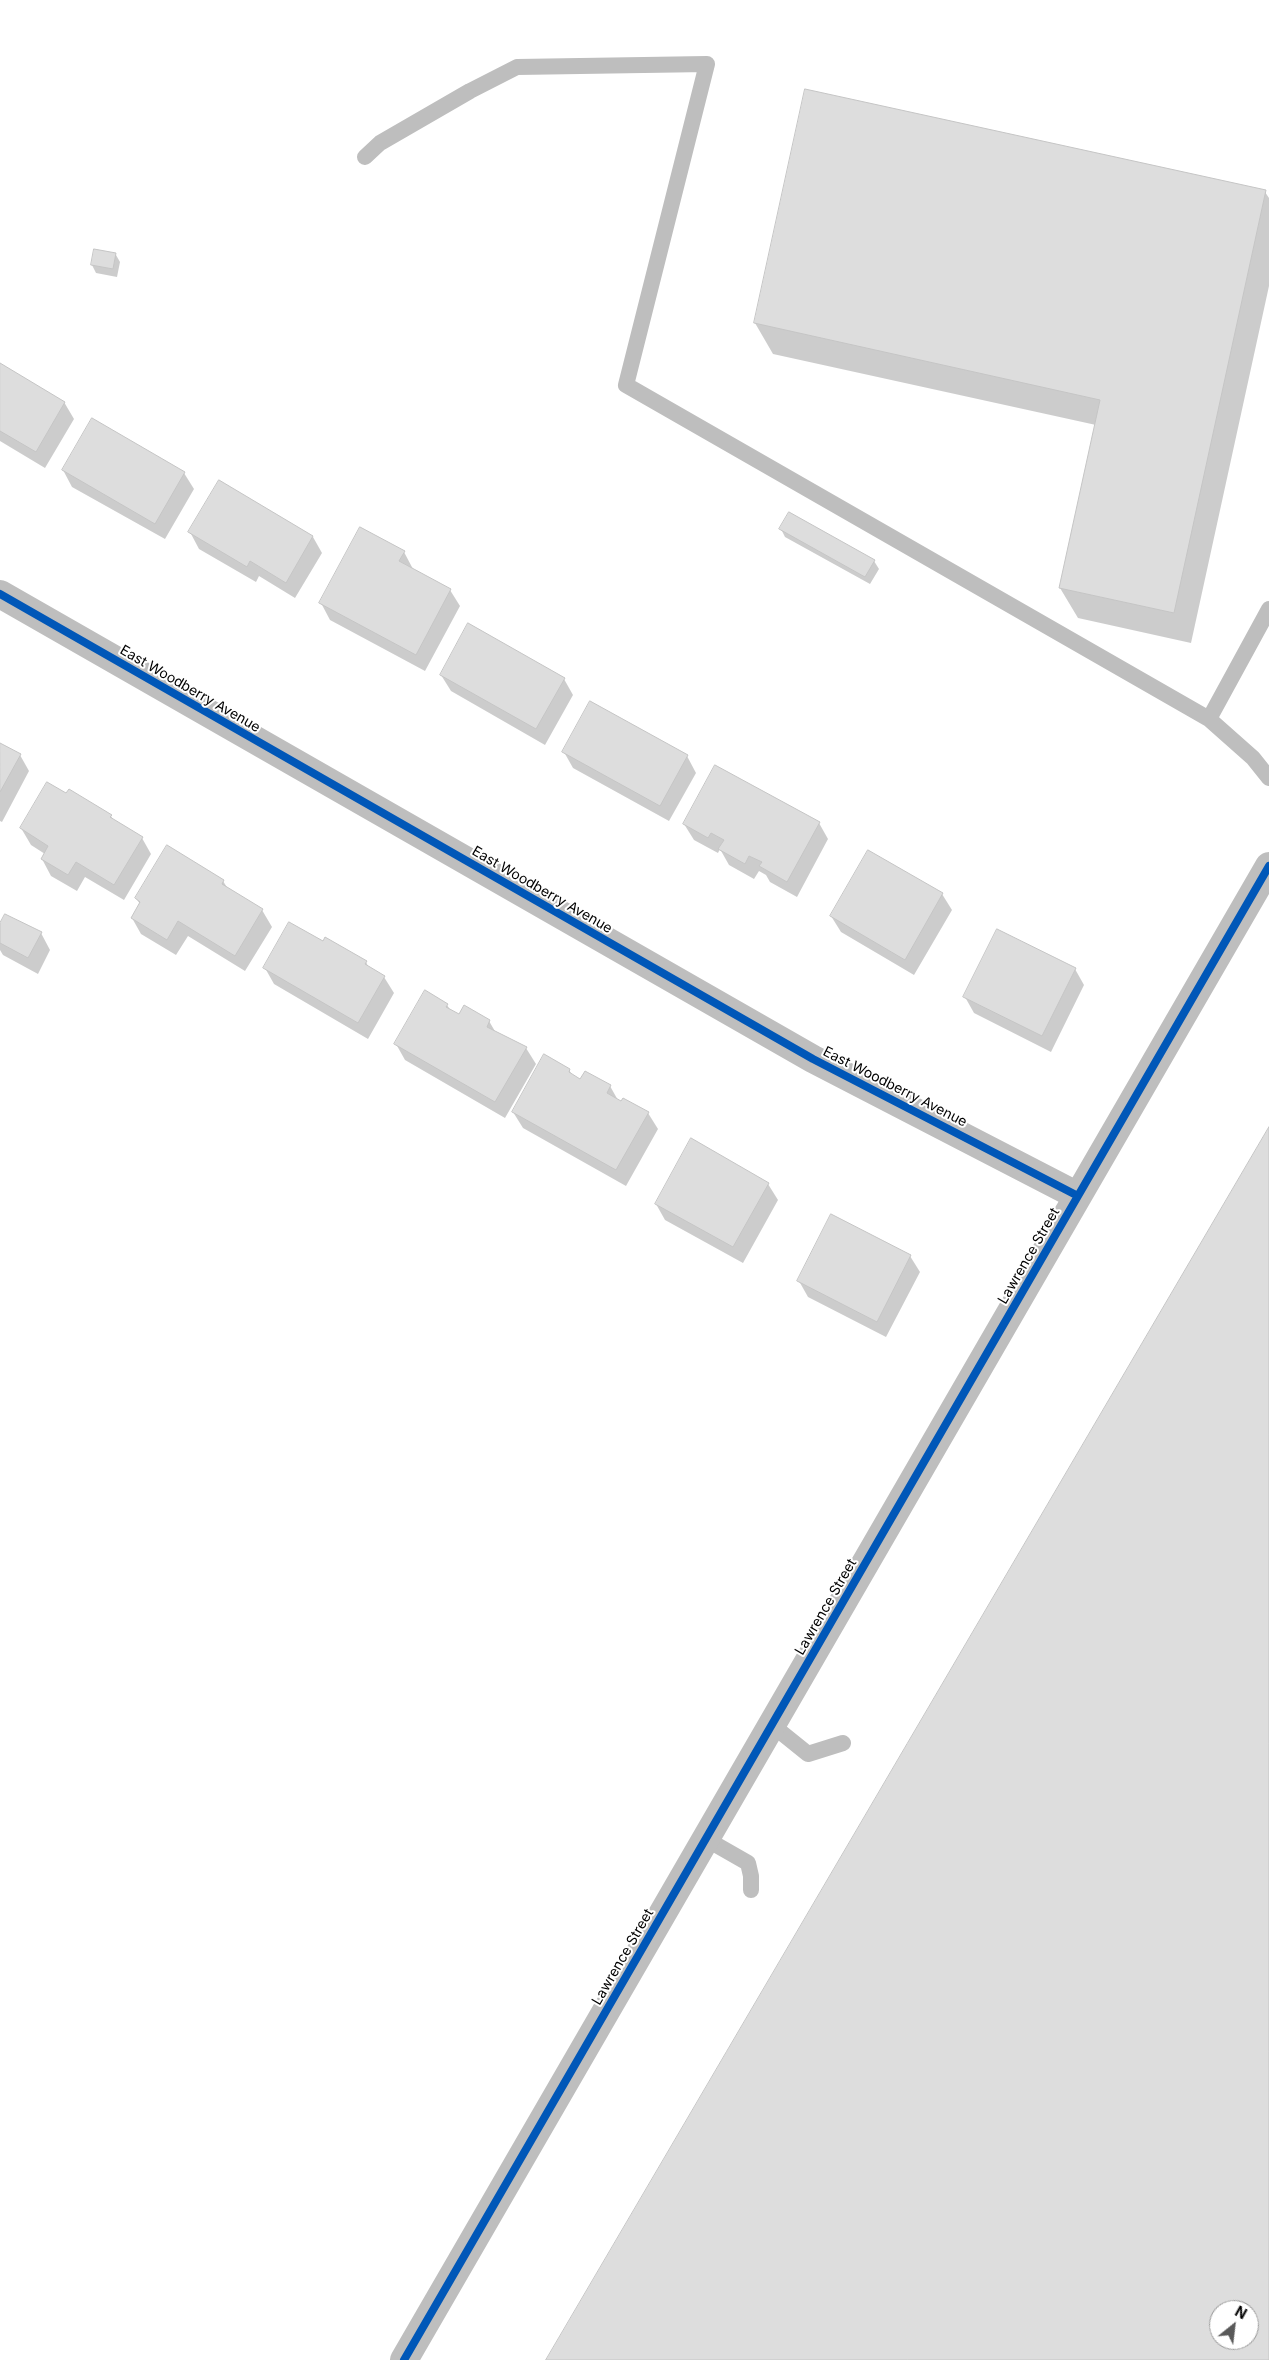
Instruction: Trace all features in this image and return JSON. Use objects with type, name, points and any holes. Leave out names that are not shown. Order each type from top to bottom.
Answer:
[{"type":"street","name":"East Woodberry Avenue","points":[[0,594],[813,1059],[1078,1196]]},
{"type":"street","name":"Lawrence Street","points":[[404,2360],[1269,866]]},
{"type":"lane","points":[[365,157],[380,143],[470,91],[517,67],[707,64],[626,385],[1209,719],[1253,758],[1269,778]]},
{"type":"lane","points":[[1209,719],[1269,609]]},
{"type":"lane","points":[[772,1725],[808,1754],[843,1743]]},
{"type":"lane","points":[[706,1840],[748,1863],[751,1876],[751,1890]]},
{"type":"building","points":[[805,89],[1266,190],[1174,613],[1059,588],[1100,400],[754,323]]},
{"type":"building","points":[[94,249],[116,253],[113,269],[91,265]]},
{"type":"building","points":[[0,363],[65,402],[36,452],[0,431]]},
{"type":"building","points":[[92,418],[185,472],[155,524],[62,470]]},
{"type":"building","points":[[219,480],[313,536],[286,583],[250,561],[247,567],[188,532]]},
{"type":"building","points":[[789,512],[875,560],[865,577],[779,529]]},
{"type":"building","points":[[360,527],[405,551],[399,561],[451,589],[416,655],[319,603]]},
{"type":"building","points":[[468,623],[565,678],[536,729],[440,675]]},
{"type":"building","points":[[590,701],[688,755],[660,806],[562,752]]},
{"type":"building","points":[[0,743],[21,754],[0,792]]},
{"type":"building","points":[[715,765],[820,822],[787,882],[759,866],[762,862],[749,856],[745,864],[718,849],[724,840],[711,833],[708,838],[683,824]]},
{"type":"building","points":[[47,782],[66,793],[69,789],[112,815],[110,817],[143,837],[114,885],[76,862],[68,875],[41,859],[48,846],[20,828]]},
{"type":"building","points":[[167,845],[224,880],[222,884],[263,909],[235,956],[178,921],[167,940],[131,918],[140,902],[135,898]]},
{"type":"building","points":[[868,850],[943,893],[905,960],[830,916]]},
{"type":"building","points":[[5,914],[42,932],[28,958],[0,943],[0,923]]},
{"type":"building","points":[[289,922],[323,941],[325,937],[367,961],[365,964],[385,976],[358,1023],[263,968]]},
{"type":"building","points":[[997,929],[1076,968],[1042,1036],[963,997]]},
{"type":"building","points":[[425,990],[448,1004],[446,1007],[459,1014],[464,1005],[490,1020],[487,1027],[527,1047],[495,1102],[394,1044]]},
{"type":"building","points":[[544,1054],[570,1069],[569,1072],[580,1079],[585,1071],[611,1085],[607,1093],[621,1101],[623,1098],[649,1112],[616,1170],[512,1112]]},
{"type":"building","points":[[1269,1127],[1269,2360],[546,2360]]},
{"type":"building","points":[[691,1138],[769,1183],[733,1247],[655,1204]]},
{"type":"building","points":[[831,1214],[911,1255],[877,1322],[797,1281]]},
{"type":"cycle path","points":[[0,594],[813,1059],[1078,1196]]},
{"type":"cycle path","points":[[404,2360],[1269,866]]}]
